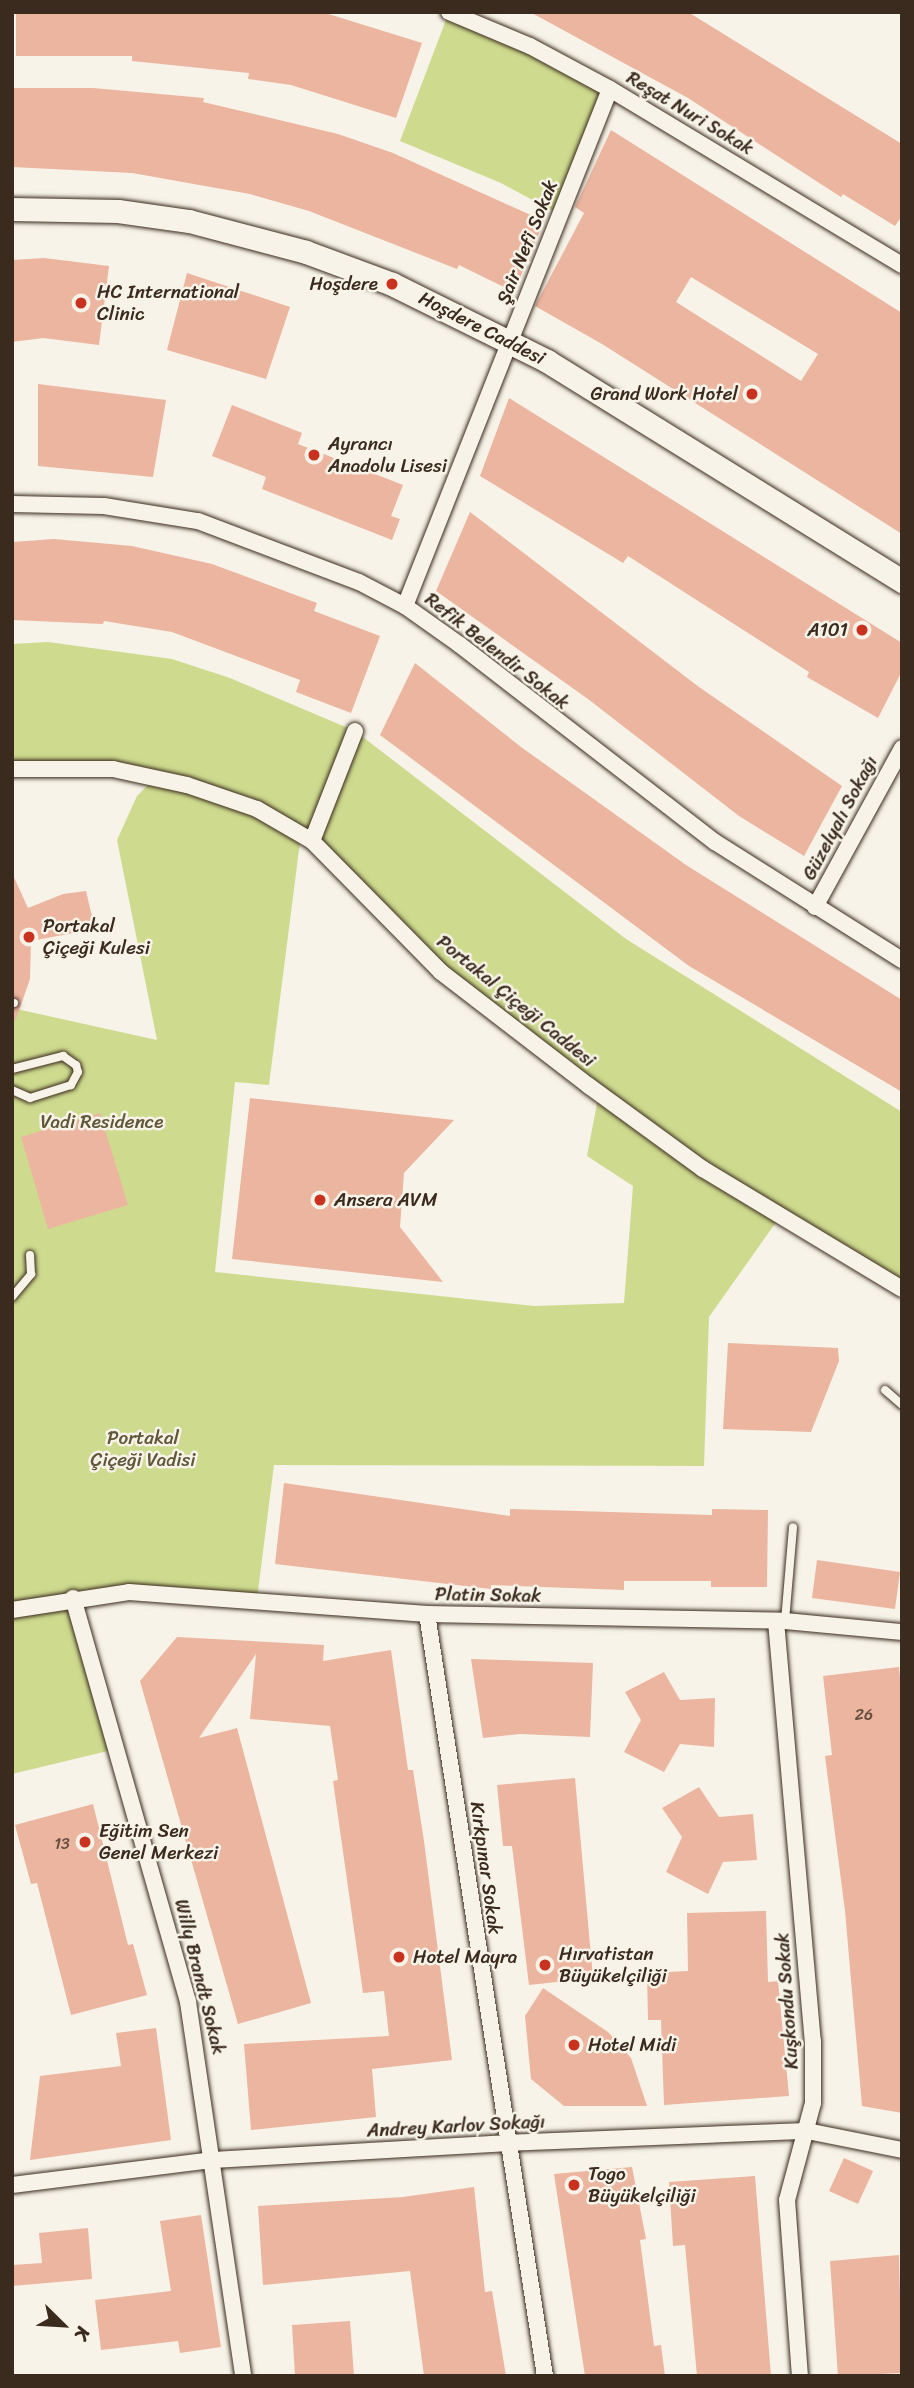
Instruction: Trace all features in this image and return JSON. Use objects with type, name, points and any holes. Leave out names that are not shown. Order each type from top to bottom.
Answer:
[{"type":"main road","name":"Hoşdere Caddesi","points":[[12,209],[118,212],[248,234],[392,284],[511,340],[902,581]]},
{"type":"street","name":"Reşat Nuri Sokak","points":[[449,12],[530,46],[610,89],[902,265]]},
{"type":"street","name":"Şair Nefi Sokak","points":[[405,606],[610,89]]},
{"type":"street","name":"Refik Belendir Sokak","points":[[12,504],[104,506],[198,521],[302,557],[405,606],[715,842],[902,960]]},
{"type":"street","points":[[312,841],[355,731]]},
{"type":"street","name":"Güzelyalı Sokağı","points":[[815,907],[902,748]]},
{"type":"street","name":"Portakal Çiçeği Caddesi","points":[[15,770],[113,769],[187,785],[257,809],[312,841],[441,972],[589,1086],[703,1169],[902,1289]]},
{"type":"street","name":"Platin Sokak","points":[[12,1610],[73,1598],[128,1592],[427,1614],[781,1621],[902,1632]]},
{"type":"street","name":"Willy Brandt Sokak","points":[[73,1598],[188,2002],[243,2376]]},
{"type":"street","name":"Kırkpınar Sokak","points":[[427,1614],[505,2143],[545,2376]]},
{"type":"street","name":"Kuşkondu Sokak","points":[[781,1621],[813,2041],[813,2103],[787,2200],[800,2376]]},
{"type":"street","name":"Andrey Karlov Sokağı","points":[[12,2185],[213,2160],[505,2143],[807,2131],[902,2150]]},
{"type":"lane","points":[[12,1069],[63,1056],[76,1065],[78,1072],[71,1085],[30,1098],[12,1090]]},
{"type":"lane","points":[[12,1297],[32,1274],[30,1255]]},
{"type":"lane","points":[[885,1390],[902,1405]]},
{"type":"lane","points":[[781,1621],[793,1527]]},
{"type":"green space","points":[[449,12],[610,89],[560,215],[501,183],[400,141]]},
{"type":"green space","points":[[48,642],[172,659],[230,678],[355,731],[626,939],[902,1112],[902,1289],[779,1218],[709,1317],[704,1466],[274,1465],[257,1599],[74,1598],[116,1749],[12,1774],[12,1008],[157,1040],[117,840],[137,796],[156,777],[12,769],[12,644]],"holes":[[[301,834],[441,972],[599,1093],[587,1156],[633,1186],[624,1303],[534,1306],[215,1272],[235,1082],[269,1085]]]},
{"type":"building","points":[[16,12],[322,12],[422,43],[396,118],[291,85],[248,79],[249,73],[132,61],[132,56],[16,56]]},
{"type":"building","points":[[530,12],[688,12],[902,144],[902,216],[895,226],[843,194],[841,197],[688,98]]},
{"type":"building","points":[[12,88],[93,88],[204,98],[203,102],[338,134],[393,153],[544,221],[514,292],[459,265],[457,269],[309,211],[250,194],[132,173],[12,167]]},
{"type":"building","points":[[611,130],[902,313],[902,534],[602,344],[535,306],[584,213],[575,207]],"holes":[[[691,277],[818,354],[801,381],[676,302]]]},
{"type":"building","points":[[44,258],[109,266],[99,345],[43,338],[12,342],[12,260]]},
{"type":"building","points":[[187,273],[290,307],[266,379],[167,350]]},
{"type":"building","points":[[38,384],[166,400],[153,477],[38,466]]},
{"type":"building","points":[[509,398],[902,643],[902,671],[878,718],[807,677],[809,672],[628,556],[623,563],[480,476]]},
{"type":"building","points":[[232,405],[302,433],[298,444],[403,485],[391,516],[400,519],[392,540],[262,489],[266,477],[212,456]]},
{"type":"building","points":[[470,512],[699,687],[842,786],[804,856],[739,816],[588,699],[436,591]]},
{"type":"building","points":[[54,539],[132,546],[212,564],[317,603],[314,611],[380,636],[351,713],[296,692],[300,680],[172,632],[104,621],[103,624],[12,620],[12,542]]},
{"type":"building","points":[[415,663],[521,747],[686,865],[902,1000],[902,1092],[689,966],[380,735]]},
{"type":"building","name":"Portakal Çiçeği Kulesi","points":[[12,873],[28,908],[63,894],[86,891],[95,929],[31,941],[30,979],[15,1022],[12,1010],[20,1002],[12,996]]},
{"type":"building","name":"Ansera AVM","points":[[250,1098],[454,1120],[404,1173],[400,1227],[443,1282],[232,1259]]},
{"type":"building","points":[[100,1113],[128,1205],[48,1229],[21,1137]]},
{"type":"building","points":[[728,1343],[838,1348],[839,1361],[811,1432],[723,1429]]},
{"type":"building","points":[[284,1483],[510,1516],[510,1509],[712,1515],[712,1509],[768,1510],[767,1587],[711,1587],[711,1581],[624,1581],[624,1590],[491,1585],[491,1589],[275,1564]]},
{"type":"building","points":[[817,1560],[900,1572],[895,1609],[812,1598]]},
{"type":"building","points":[[177,1637],[324,1645],[323,1661],[391,1650],[408,1770],[413,1770],[424,1841],[452,2060],[372,2069],[376,2117],[251,2130],[244,2044],[389,2036],[384,1991],[363,1993],[333,1781],[338,1780],[330,1726],[250,1719],[256,1654],[199,1738],[237,1728],[311,2003],[238,2024],[140,1681]]},
{"type":"building","points":[[471,1659],[593,1663],[590,1737],[520,1734],[483,1738]]},
{"type":"building","points":[[899,1667],[902,1696],[902,2113],[862,2106],[845,1911],[825,1756],[832,1755],[823,1676]]},
{"type":"building","points":[[664,1672],[680,1700],[715,1698],[714,1747],[680,1744],[664,1772],[624,1752],[641,1720],[625,1692]]},
{"type":"building","points":[[575,1778],[593,1978],[529,1985],[512,1846],[503,1846],[497,1785]]},
{"type":"building","points":[[699,1787],[719,1817],[753,1814],[757,1860],[723,1862],[708,1894],[666,1872],[682,1837],[662,1808]]},
{"type":"building","points":[[93,1804],[128,1945],[133,1944],[147,1995],[71,2015],[37,1883],[31,1884],[15,1825]]},
{"type":"building","points":[[766,1911],[768,1982],[778,1981],[789,2096],[664,2105],[661,2020],[648,2020],[647,1973],[688,1971],[687,1913]]},
{"type":"building","name":"Hotel Midi","points":[[543,1988],[608,2032],[631,2058],[647,2106],[564,2106],[531,2079],[525,2016]]},
{"type":"building","points":[[156,2028],[171,2140],[30,2160],[40,2076],[121,2066],[116,2033]]},
{"type":"building","points":[[844,2158],[873,2171],[858,2204],[829,2191]]},
{"type":"building","points":[[632,2167],[646,2239],[640,2240],[654,2346],[661,2345],[665,2376],[585,2376],[554,2174]]},
{"type":"building","points":[[755,2176],[771,2376],[697,2376],[685,2245],[673,2246],[669,2182]]},
{"type":"building","points":[[474,2187],[485,2292],[492,2291],[506,2376],[424,2376],[410,2271],[263,2285],[258,2206],[403,2197]]},
{"type":"building","points":[[201,2215],[221,2347],[180,2353],[178,2341],[101,2350],[95,2300],[171,2291],[160,2221]]},
{"type":"building","points":[[88,2228],[92,2279],[12,2286],[12,2265],[42,2263],[39,2233]]},
{"type":"building","points":[[899,2255],[902,2373],[838,2376],[830,2261]]},
{"type":"building","points":[[350,2321],[354,2376],[295,2376],[292,2325]]},
{"type":"place","name":"Hoşdere","points":[[392,284]]},
{"type":"place","name":"HC International Clinic","points":[[81,303]]},
{"type":"place","name":"Grand Work Hotel","points":[[752,394]]},
{"type":"place","name":"Ayrancı Anadolu Lisesi","points":[[314,455]]},
{"type":"place","name":"A101","points":[[862,630]]},
{"type":"place","name":"Portakal Çiçeği Kulesi","points":[[29,937]]},
{"type":"place","name":"Ansera AVM","points":[[320,1200]]},
{"type":"place","name":"Eğitim Sen Genel Merkezi","points":[[85,1842]]},
{"type":"place","name":"Hotel Mayra","points":[[399,1957]]},
{"type":"place","name":"Hırvatistan Büyükelçiliği","points":[[545,1965]]},
{"type":"place","name":"Hotel Midi","points":[[574,2045]]},
{"type":"place","name":"Togo Büyükelçiliği","points":[[574,2185]]},
{"type":"park label","name":"Vadi Residence","points":[[102,1122]]},
{"type":"park label","name":"Portakal Çiçeği Vadisi","points":[[143,1449]]}]
